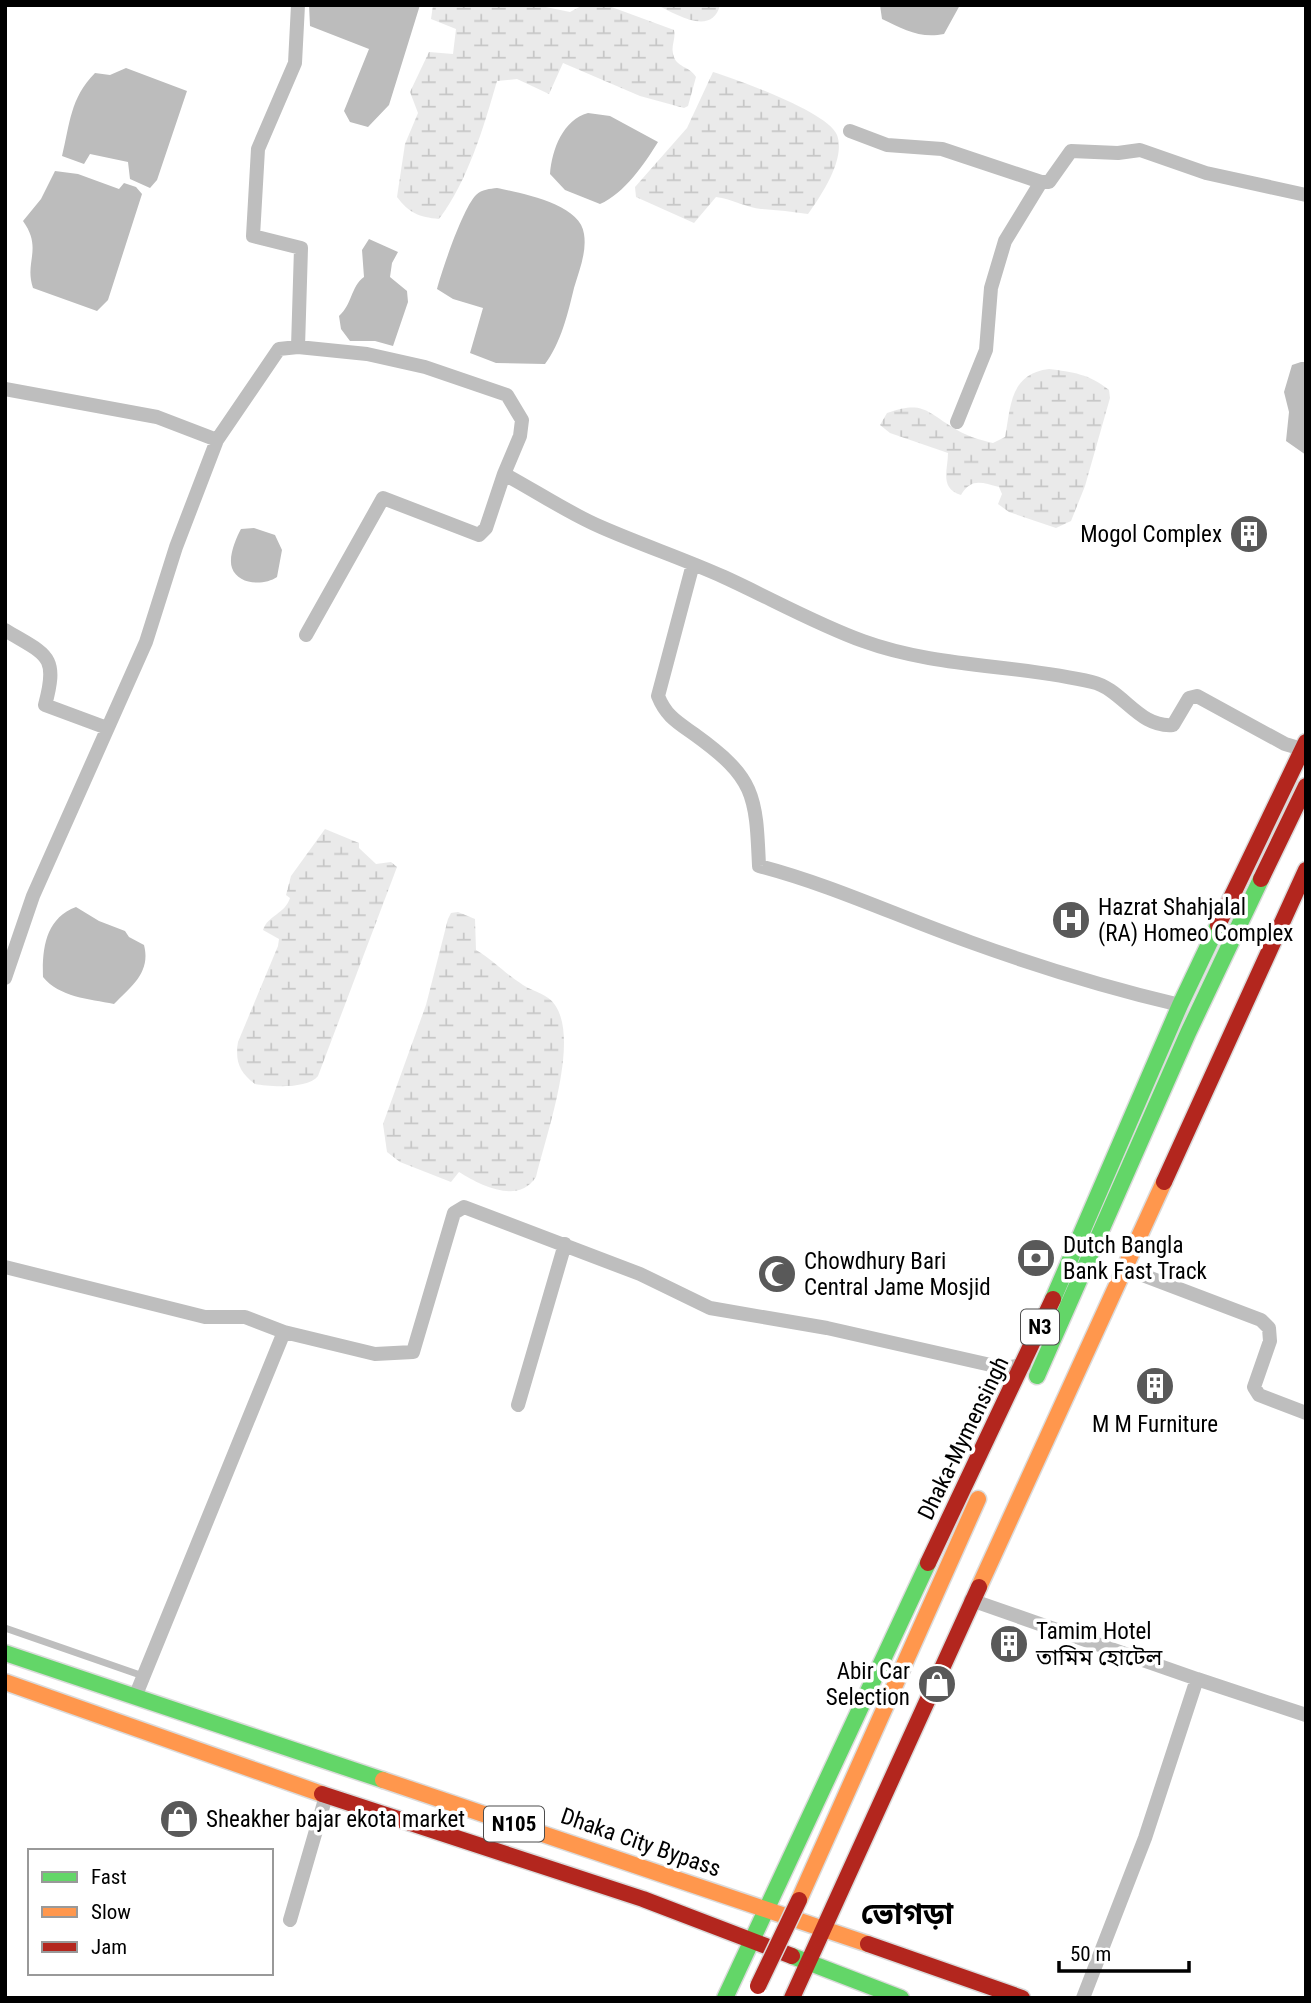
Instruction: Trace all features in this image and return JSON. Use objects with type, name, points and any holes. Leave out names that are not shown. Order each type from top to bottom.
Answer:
[{"type":"highway","name":"Dhaka-Mymensingh","points":[[725,1998],[765,1908],[1024,1365],[1180,1005],[1304,745]]},
{"type":"highway","points":[[1033,1385],[1188,1033],[1306,786]]},
{"type":"highway","name":"N3","points":[[792,1998],[971,1600],[1306,870]]},
{"type":"highway","points":[[758,1986],[985,1483]]},
{"type":"highway","name":"Dhaka City Bypass","points":[[5,1653],[765,1908],[1022,1998]]},
{"type":"highway","points":[[5,1682],[326,1796],[643,1899],[901,1998]]},
{"type":"street","points":[[298,5],[295,63],[258,149],[253,236],[302,248],[298,347]]},
{"type":"street","points":[[850,131],[887,145],[942,149],[1041,182],[1049,182],[1071,151],[1118,153],[1140,150],[1206,173],[1306,195]]},
{"type":"street","points":[[957,422],[986,349],[991,288],[1005,242],[1041,182]]},
{"type":"street","points":[[5,978],[33,895],[146,642],[176,547],[217,440],[279,349],[298,347],[367,354],[425,367],[507,395],[522,419],[520,436],[486,528],[479,535],[383,498],[306,635]]},
{"type":"street","points":[[5,389],[157,417],[217,440]]},
{"type":"street","points":[[504,474],[598,526],[693,564],[864,642],[950,663],[1016,668],[1094,682],[1112,689],[1130,707],[1163,726],[1173,725],[1189,698],[1198,696],[1285,744],[1304,745]]},
{"type":"street","points":[[693,564],[658,696],[665,713],[729,760],[744,779],[753,796],[756,812],[759,866],[836,889],[968,942],[1096,985],[1180,1005]]},
{"type":"street","points":[[5,630],[44,653],[53,675],[44,705],[107,728]]},
{"type":"street","points":[[5,1268],[205,1317],[245,1317],[284,1332],[375,1354],[413,1352],[454,1213],[464,1207],[640,1274],[710,1308],[827,1328],[1004,1368],[1024,1365]]},
{"type":"street","points":[[518,1405],[565,1244]]},
{"type":"street","points":[[1124,1268],[1261,1320],[1269,1328],[1270,1340],[1254,1387],[1259,1395],[1306,1413]]},
{"type":"street","points":[[135,1697],[284,1332]]},
{"type":"street","points":[[971,1600],[1306,1715]]},
{"type":"street","points":[[1083,1998],[1145,1838],[1197,1679]]},
{"type":"street","points":[[290,1920],[326,1796]]},
{"type":"lane","points":[[5,1628],[144,1676]]},
{"type":"green space","points":[[433,5],[536,5],[570,12],[583,5],[606,5],[674,30],[675,59],[696,77],[688,106],[684,108],[640,96],[563,63],[549,94],[517,79],[497,81],[467,171],[449,204],[439,219],[420,215],[406,207],[397,197],[405,144],[418,113],[410,92],[429,52],[453,54],[456,29],[431,19]]},
{"type":"green space","points":[[657,5],[720,5],[716,15],[702,21],[683,17]]},
{"type":"green space","points":[[713,72],[761,89],[800,107],[830,126],[837,135],[838,155],[831,177],[808,214],[756,208],[716,197],[694,223],[636,197],[635,187],[687,128]]},
{"type":"green space","points":[[1049,369],[1095,380],[1109,390],[1110,398],[1085,486],[1071,521],[1056,528],[1009,512],[998,504],[1002,494],[999,487],[977,483],[969,486],[961,495],[954,492],[946,478],[948,453],[890,433],[880,425],[887,413],[916,408],[929,412],[967,435],[993,443],[1005,437],[1011,404],[1019,385],[1036,372]]},
{"type":"green space","points":[[325,829],[359,843],[359,848],[376,864],[391,862],[397,867],[318,1076],[298,1085],[255,1084],[242,1070],[237,1049],[278,946],[279,939],[263,930],[288,903],[290,898],[286,895],[291,876]]},
{"type":"green space","points":[[458,912],[475,919],[476,950],[523,985],[549,998],[562,1021],[563,1064],[553,1114],[536,1177],[519,1190],[488,1187],[459,1172],[451,1182],[400,1162],[387,1152],[383,1124],[426,1005],[448,919],[451,913]]},
{"type":"shaded area","points":[[309,5],[420,5],[389,105],[368,127],[350,122],[344,111],[369,49],[310,26]]},
{"type":"shaded area","points":[[880,5],[960,5],[944,34],[927,35],[912,32],[882,19]]},
{"type":"shaded area","points":[[126,68],[187,91],[157,180],[150,188],[130,179],[128,162],[90,154],[84,164],[62,156],[72,112],[87,82],[95,73],[110,75]]},
{"type":"shaded area","points":[[588,113],[610,116],[658,142],[625,186],[600,204],[565,190],[550,174],[560,137],[572,122]]},
{"type":"shaded area","points":[[55,171],[78,174],[119,189],[124,183],[136,187],[142,194],[108,300],[97,311],[33,288],[30,270],[32,240],[23,221],[41,199]]},
{"type":"shaded area","points":[[497,188],[534,197],[561,208],[573,215],[584,234],[583,255],[560,337],[545,364],[496,363],[470,353],[483,308],[453,299],[437,289],[465,212],[476,195]]},
{"type":"shaded area","points":[[369,239],[398,252],[392,263],[390,277],[407,291],[408,302],[393,346],[375,341],[350,341],[341,329],[339,316],[347,307],[356,285],[364,277],[362,250]]},
{"type":"shaded area","points":[[1306,362],[1306,455],[1286,441],[1289,412],[1284,392],[1292,365]]},
{"type":"shaded area","points":[[254,528],[275,535],[282,550],[277,577],[259,583],[240,578],[231,564],[233,548],[241,529]]},
{"type":"shaded area","points":[[76,907],[99,921],[125,931],[129,937],[144,945],[145,963],[142,971],[133,985],[114,1004],[66,993],[43,977],[45,945],[52,926],[58,918]]},
{"type":"traffic: fast","points":[[1037,1376],[1188,1033],[1261,879]]},
{"type":"traffic: fast","points":[[1053,1299],[1180,1005],[1218,925]]},
{"type":"traffic: fast","points":[[725,1998],[928,1563]]},
{"type":"traffic: fast","points":[[5,1653],[383,1780]]},
{"type":"traffic: fast","points":[[792,1956],[901,1998]]},
{"type":"traffic: slow","points":[[979,1587],[1164,1182]]},
{"type":"traffic: slow","points":[[799,1900],[978,1499]]},
{"type":"traffic: slow","points":[[5,1682],[322,1794]]},
{"type":"traffic: slow","points":[[383,1780],[868,1944]]},
{"type":"traffic: jam","points":[[1218,925],[1306,742]]},
{"type":"traffic: jam","points":[[1261,879],[1306,786]]},
{"type":"traffic: jam","points":[[1164,1182],[1306,870]]},
{"type":"traffic: jam","points":[[928,1563],[1053,1299]]},
{"type":"traffic: jam","points":[[792,1998],[979,1587]]},
{"type":"traffic: jam","points":[[322,1794],[643,1899],[792,1956]]},
{"type":"traffic: jam","points":[[758,1986],[799,1900]]},
{"type":"traffic: jam","points":[[868,1944],[1022,1998]]},
{"type":"place","name":"Mogol Complex","points":[[1249,534]]},
{"type":"place","name":"Hazrat Shahjalal (RA) Homeo Complex","points":[[1071,920]]},
{"type":"place","name":"Dutch Bangla Bank Fast Track","points":[[1036,1258]]},
{"type":"place","name":"Chowdhury Bari Central Jame Mosjid","points":[[777,1274]]},
{"type":"place","name":"M M Furniture","points":[[1155,1386]]},
{"type":"place","name":"Tamim Hotel তামিম হোটেল","points":[[1009,1644]]},
{"type":"place","name":"Abir Car Selection","points":[[937,1684]]},
{"type":"place","name":"Sheakher bajar ekota market","points":[[179,1819]]},
{"type":"district","name":"ভোগড়া","points":[[907,1914]]}]
